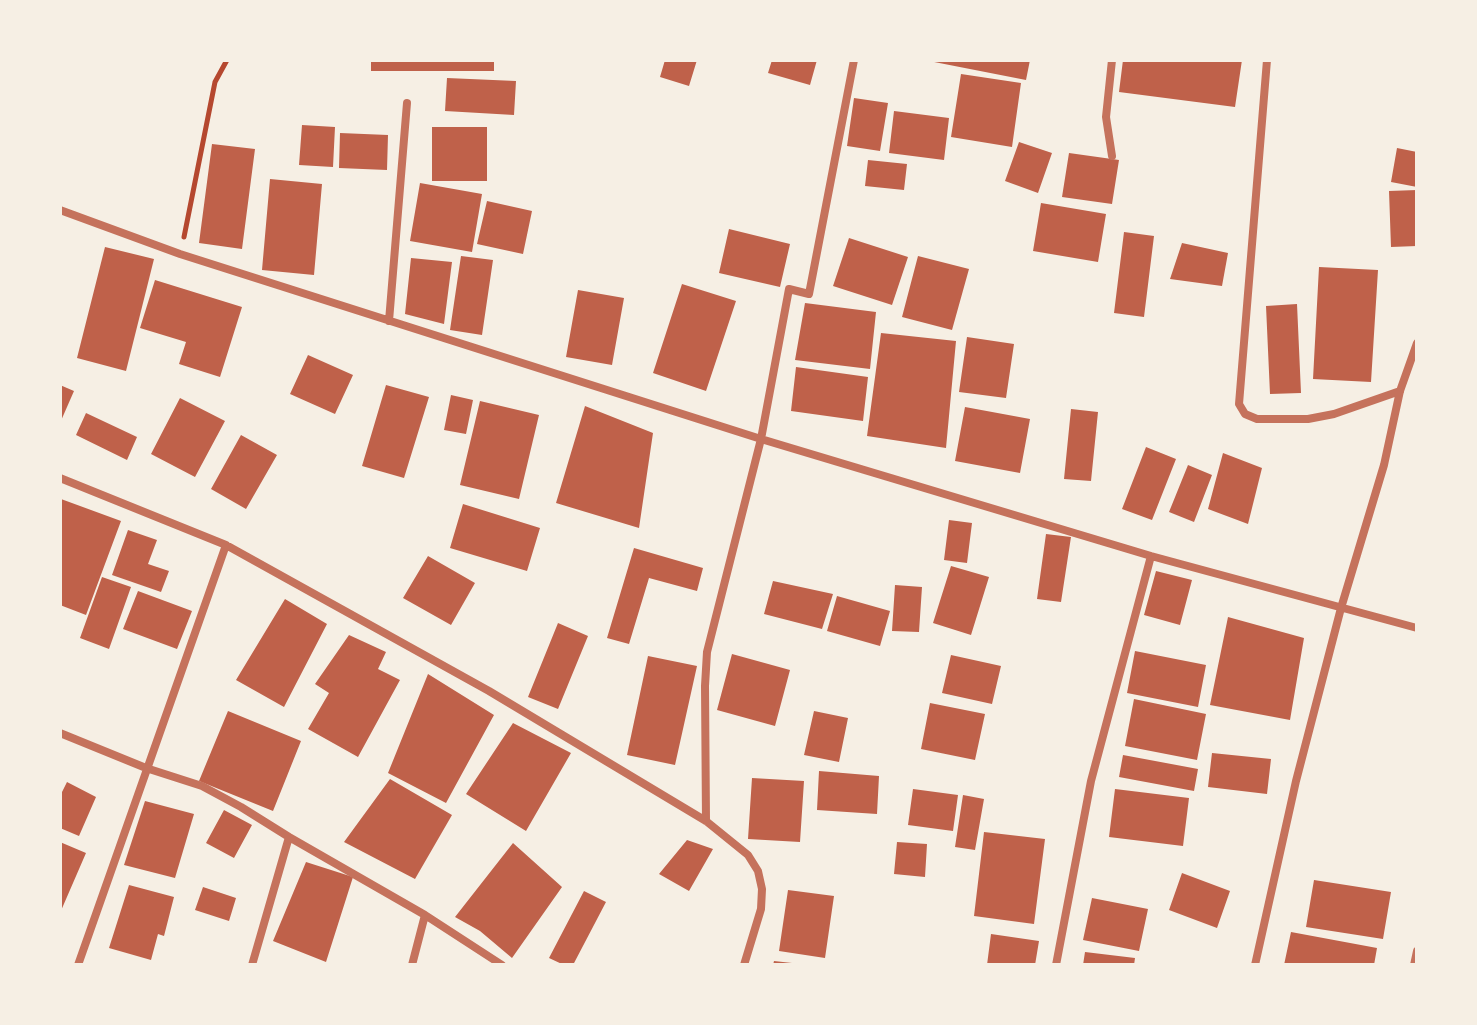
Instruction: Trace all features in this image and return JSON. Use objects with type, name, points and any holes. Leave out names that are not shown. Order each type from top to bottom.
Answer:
[{"type":"street","points":[[706,821],[707,652],[761,439],[789,289],[809,294],[854,60]]},
{"type":"street","points":[[1112,60],[1106,117],[1112,156]]},
{"type":"street","points":[[1267,60],[1239,404],[1245,414],[1257,419],[1308,419],[1334,414],[1400,391]]},
{"type":"street","points":[[389,321],[407,103]]},
{"type":"street","points":[[60,210],[180,254],[761,439],[1151,556],[1417,628]]},
{"type":"street","points":[[1255,965],[1296,781],[1341,608],[1384,465],[1400,391],[1417,343]]},
{"type":"street","points":[[60,478],[226,545],[489,691],[706,821],[748,855],[758,871],[762,889],[761,909],[744,965]]},
{"type":"street","points":[[78,965],[226,545]]},
{"type":"street","points":[[1056,965],[1091,781],[1151,556]]},
{"type":"street","points":[[60,733],[146,768],[202,786],[425,915],[502,965]]},
{"type":"street","points":[[252,965],[289,837]]},
{"type":"street","points":[[412,965],[425,915]]},
{"type":"street","points":[[1414,965],[1417,951]]},
{"type":"path","points":[[180,254],[215,82],[227,60]]},
{"type":"building","points":[[371,60],[494,60],[494,71],[371,71]]},
{"type":"building","points":[[665,60],[697,60],[689,86],[660,77]]},
{"type":"building","points":[[772,60],[817,60],[810,85],[768,73]]},
{"type":"building","points":[[924,60],[1030,60],[1026,80]]},
{"type":"building","points":[[1123,60],[1242,60],[1235,107],[1119,92]]},
{"type":"building","points":[[961,74],[1021,83],[1012,147],[951,137]]},
{"type":"building","points":[[447,78],[516,81],[514,115],[445,111]]},
{"type":"building","points":[[854,98],[888,103],[880,151],[847,146]]},
{"type":"building","points":[[894,111],[949,118],[944,160],[889,153]]},
{"type":"building","points":[[302,125],[335,127],[333,167],[299,165]]},
{"type":"building","points":[[432,127],[487,127],[487,181],[432,181]]},
{"type":"building","points":[[340,133],[388,135],[387,170],[339,168]]},
{"type":"building","points":[[1019,142],[1052,153],[1038,193],[1005,181]]},
{"type":"building","points":[[212,144],[255,149],[242,249],[199,243]]},
{"type":"building","points":[[1397,148],[1417,152],[1417,187],[1391,182]]},
{"type":"building","points":[[1069,153],[1119,160],[1112,204],[1062,197]]},
{"type":"building","points":[[868,160],[907,164],[904,190],[865,186]]},
{"type":"building","points":[[270,179],[322,184],[314,275],[262,270]]},
{"type":"building","points":[[420,183],[482,194],[472,252],[410,241]]},
{"type":"building","points":[[1417,190],[1417,246],[1391,247],[1389,191]]},
{"type":"building","points":[[487,201],[532,211],[523,254],[477,244]]},
{"type":"building","points":[[1041,203],[1106,214],[1098,262],[1033,251]]},
{"type":"building","points":[[729,229],[790,244],[780,287],[719,273]]},
{"type":"building","points":[[1124,232],[1154,236],[1144,317],[1114,313]]},
{"type":"building","points":[[849,238],[908,257],[892,305],[833,286]]},
{"type":"building","points":[[1182,243],[1228,253],[1222,286],[1170,279]]},
{"type":"building","points":[[105,247],[154,259],[126,371],[77,358]]},
{"type":"building","points":[[461,256],[493,260],[482,335],[450,330]]},
{"type":"building","points":[[918,256],[969,269],[952,330],[902,317]]},
{"type":"building","points":[[411,258],[452,262],[444,324],[405,314]]},
{"type":"building","points":[[1319,267],[1378,270],[1371,382],[1313,379]]},
{"type":"building","points":[[155,280],[242,307],[220,377],[179,364],[186,342],[140,328]]},
{"type":"building","points":[[682,284],[736,301],[706,391],[653,373]]},
{"type":"building","points":[[578,290],[624,298],[612,365],[566,357]]},
{"type":"building","points":[[805,303],[876,312],[870,369],[795,360]]},
{"type":"building","points":[[1297,304],[1301,393],[1270,394],[1266,306]]},
{"type":"building","points":[[881,333],[956,341],[946,448],[867,436]]},
{"type":"building","points":[[967,337],[1014,344],[1006,398],[959,392]]},
{"type":"building","points":[[308,355],[353,375],[335,414],[290,394]]},
{"type":"building","points":[[796,367],[868,377],[863,421],[791,411]]},
{"type":"building","points":[[60,385],[74,391],[60,423]]},
{"type":"building","points":[[386,385],[429,397],[404,478],[362,466]]},
{"type":"building","points":[[451,395],[473,400],[466,434],[444,430]]},
{"type":"building","points":[[180,398],[225,421],[195,477],[151,454]]},
{"type":"building","points":[[480,401],[539,415],[519,499],[460,485]]},
{"type":"building","points":[[585,406],[653,433],[639,528],[556,503]]},
{"type":"building","points":[[965,407],[1030,419],[1020,473],[955,461]]},
{"type":"building","points":[[1071,409],[1098,412],[1091,481],[1064,479]]},
{"type":"building","points":[[86,413],[137,437],[127,460],[76,435]]},
{"type":"building","points":[[241,435],[277,455],[246,509],[211,489]]},
{"type":"building","points":[[1146,447],[1176,459],[1152,520],[1122,509]]},
{"type":"building","points":[[1223,453],[1262,468],[1248,524],[1208,509]]},
{"type":"building","points":[[1188,465],[1212,475],[1194,522],[1169,512]]},
{"type":"building","points":[[61,499],[121,521],[86,615],[60,605]]},
{"type":"building","points":[[463,504],[540,528],[527,571],[450,548]]},
{"type":"building","points":[[949,520],[972,523],[967,563],[944,560]]},
{"type":"building","points":[[128,530],[157,540],[148,564],[169,571],[161,592],[112,575]]},
{"type":"building","points":[[1046,534],[1071,537],[1061,602],[1037,599]]},
{"type":"building","points":[[634,548],[703,568],[697,591],[649,578],[629,644],[607,638]]},
{"type":"building","points":[[428,556],[475,583],[451,625],[403,598]]},
{"type":"building","points":[[951,566],[989,577],[971,635],[933,623]]},
{"type":"building","points":[[1156,571],[1192,580],[1180,625],[1144,615]]},
{"type":"building","points":[[102,577],[131,587],[109,649],[80,638]]},
{"type":"building","points":[[773,581],[833,594],[822,629],[764,614]]},
{"type":"building","points":[[895,585],[922,587],[919,632],[892,631]]},
{"type":"building","points":[[138,591],[192,611],[177,649],[123,629]]},
{"type":"building","points":[[837,596],[890,611],[880,646],[827,631]]},
{"type":"building","points":[[285,599],[327,624],[284,707],[236,680]]},
{"type":"building","points":[[1228,617],[1304,638],[1290,720],[1210,705]]},
{"type":"building","points":[[558,623],[588,636],[558,709],[528,697]]},
{"type":"building","points":[[349,635],[386,652],[378,669],[400,680],[358,757],[308,729],[329,693],[315,684]]},
{"type":"building","points":[[1135,651],[1206,665],[1198,707],[1127,693]]},
{"type":"building","points":[[732,654],[790,670],[775,726],[717,710]]},
{"type":"building","points":[[951,655],[1001,666],[992,704],[942,693]]},
{"type":"building","points":[[648,656],[697,666],[675,765],[627,755]]},
{"type":"building","points":[[428,674],[494,715],[446,803],[388,773]]},
{"type":"building","points":[[1134,699],[1206,714],[1197,760],[1125,746]]},
{"type":"building","points":[[930,703],[985,714],[975,760],[921,749]]},
{"type":"building","points":[[228,711],[301,741],[273,811],[199,781]]},
{"type":"building","points":[[814,711],[848,718],[839,762],[804,755]]},
{"type":"building","points":[[513,723],[571,753],[526,831],[466,794]]},
{"type":"building","points":[[1212,753],[1271,759],[1267,794],[1208,787]]},
{"type":"building","points":[[1123,755],[1198,769],[1194,791],[1119,777]]},
{"type":"building","points":[[819,771],[879,776],[877,814],[817,810]]},
{"type":"building","points":[[752,778],[804,781],[800,842],[748,839]]},
{"type":"building","points":[[390,779],[452,815],[415,879],[344,842]]},
{"type":"building","points":[[67,782],[96,797],[79,836],[60,828],[60,796]]},
{"type":"building","points":[[913,789],[958,795],[953,831],[908,825]]},
{"type":"building","points":[[1115,789],[1189,798],[1183,846],[1109,837]]},
{"type":"building","points":[[963,795],[984,799],[975,850],[955,847]]},
{"type":"building","points":[[145,801],[194,814],[175,878],[124,865]]},
{"type":"building","points":[[224,810],[252,825],[234,858],[206,843]]},
{"type":"building","points":[[984,832],[1045,839],[1034,924],[974,916]]},
{"type":"building","points":[[687,840],[713,849],[689,891],[659,874]]},
{"type":"building","points":[[60,842],[86,853],[60,913]]},
{"type":"building","points":[[897,842],[927,844],[925,877],[894,874]]},
{"type":"building","points":[[513,843],[562,887],[512,958],[480,931],[455,917]]},
{"type":"building","points":[[306,862],[353,877],[326,962],[273,941]]},
{"type":"building","points":[[1182,873],[1230,891],[1217,928],[1169,910]]},
{"type":"building","points":[[1314,880],[1391,892],[1383,939],[1306,927]]},
{"type":"building","points":[[129,885],[174,897],[164,936],[158,934],[151,960],[109,948]]},
{"type":"building","points":[[203,887],[236,898],[229,921],[195,910]]},
{"type":"building","points":[[788,890],[834,896],[825,958],[779,951]]},
{"type":"building","points":[[584,891],[606,902],[573,965],[564,965],[549,958]]},
{"type":"building","points":[[1092,898],[1148,909],[1139,951],[1083,940]]},
{"type":"building","points":[[1291,932],[1377,948],[1374,965],[1284,965]]},
{"type":"building","points":[[991,934],[1039,941],[1035,965],[987,965]]},
{"type":"building","points":[[1085,952],[1135,958],[1134,965],[1083,965]]},
{"type":"building","points":[[774,961],[792,963],[792,965],[773,965]]}]
